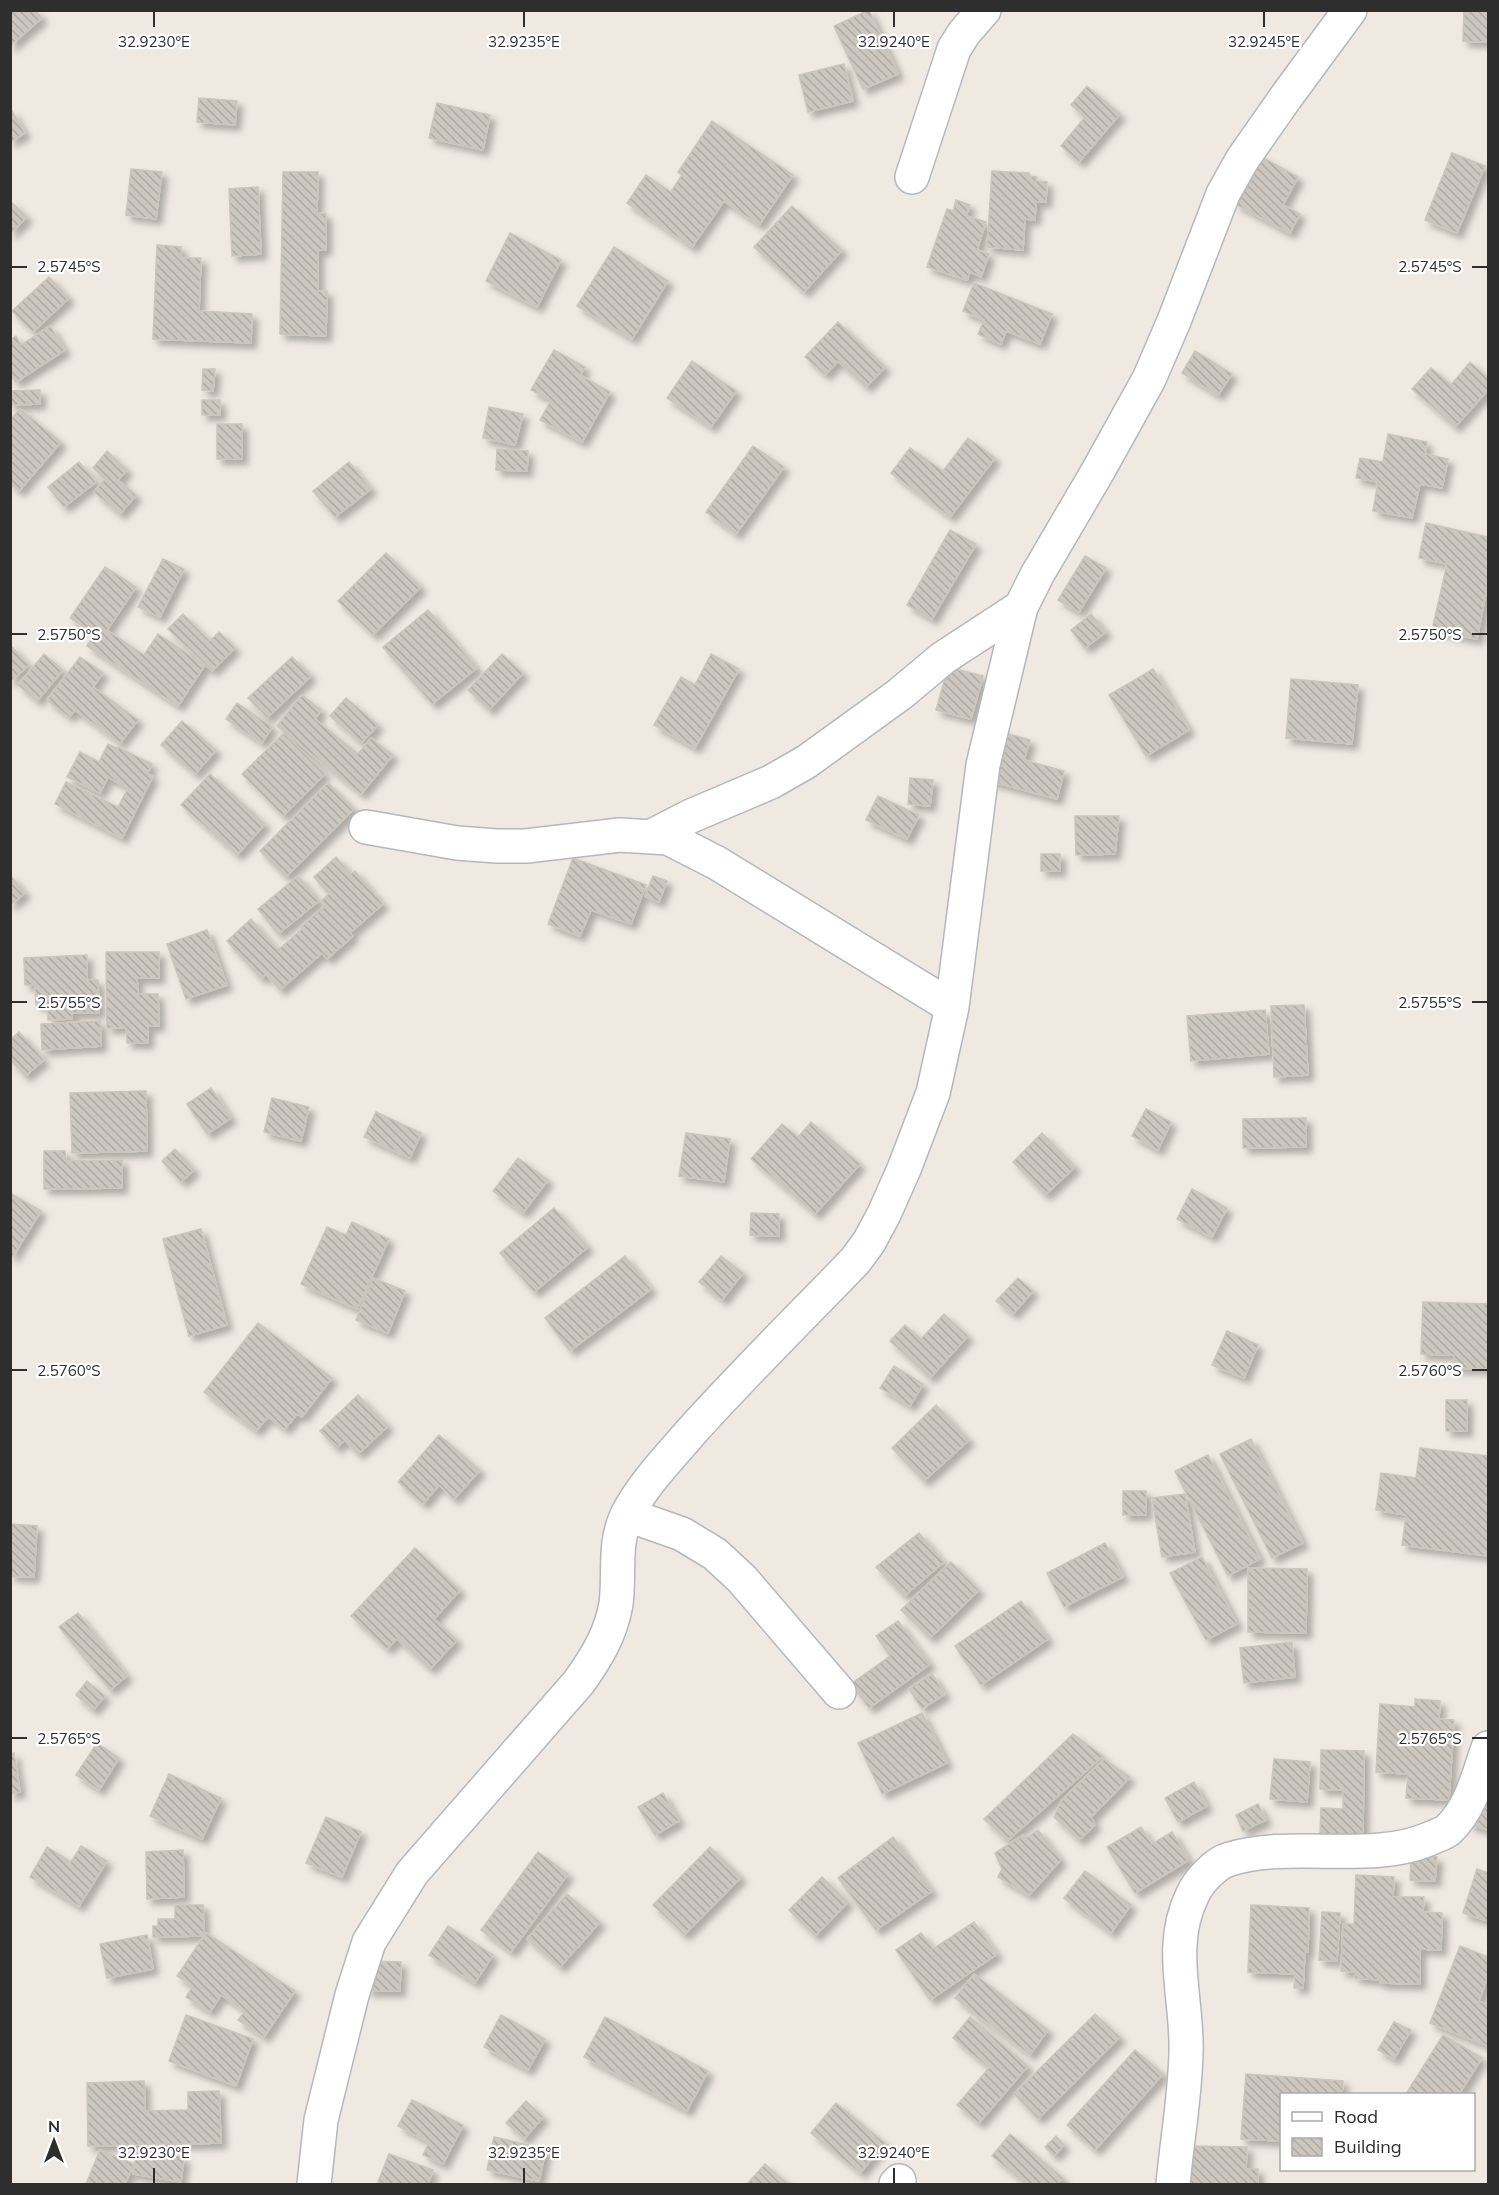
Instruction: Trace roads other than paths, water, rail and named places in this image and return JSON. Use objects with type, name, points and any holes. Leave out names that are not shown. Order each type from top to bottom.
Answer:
[{"type":"street","points":[[912,177],[954,49],[964,33],[984,10]]},
{"type":"street","points":[[314,2184],[321,2120],[352,1995],[369,1942],[412,1873],[579,1682],[600,1652],[616,1604],[616,1557],[621,1530],[628,1515],[656,1473],[728,1392],[855,1261],[885,1214],[933,1093],[952,1007],[978,795],[988,740],[1021,607],[1149,379],[1223,194],[1242,160],[1347,11]]},
{"type":"street","points":[[654,835],[691,816],[771,782],[806,762],[900,694],[943,658],[1021,607]]},
{"type":"street","points":[[366,827],[457,843],[497,846],[526,846],[620,835],[654,835],[677,841],[717,863],[952,1007]]},
{"type":"street","points":[[628,1515],[682,1534],[715,1554],[742,1579],[839,1692]]},
{"type":"street","points":[[1173,2184],[1186,2055],[1179,1947],[1185,1916],[1199,1884],[1213,1869],[1229,1859],[1269,1852],[1386,1849],[1418,1844],[1447,1831],[1462,1815],[1488,1748]]}]
